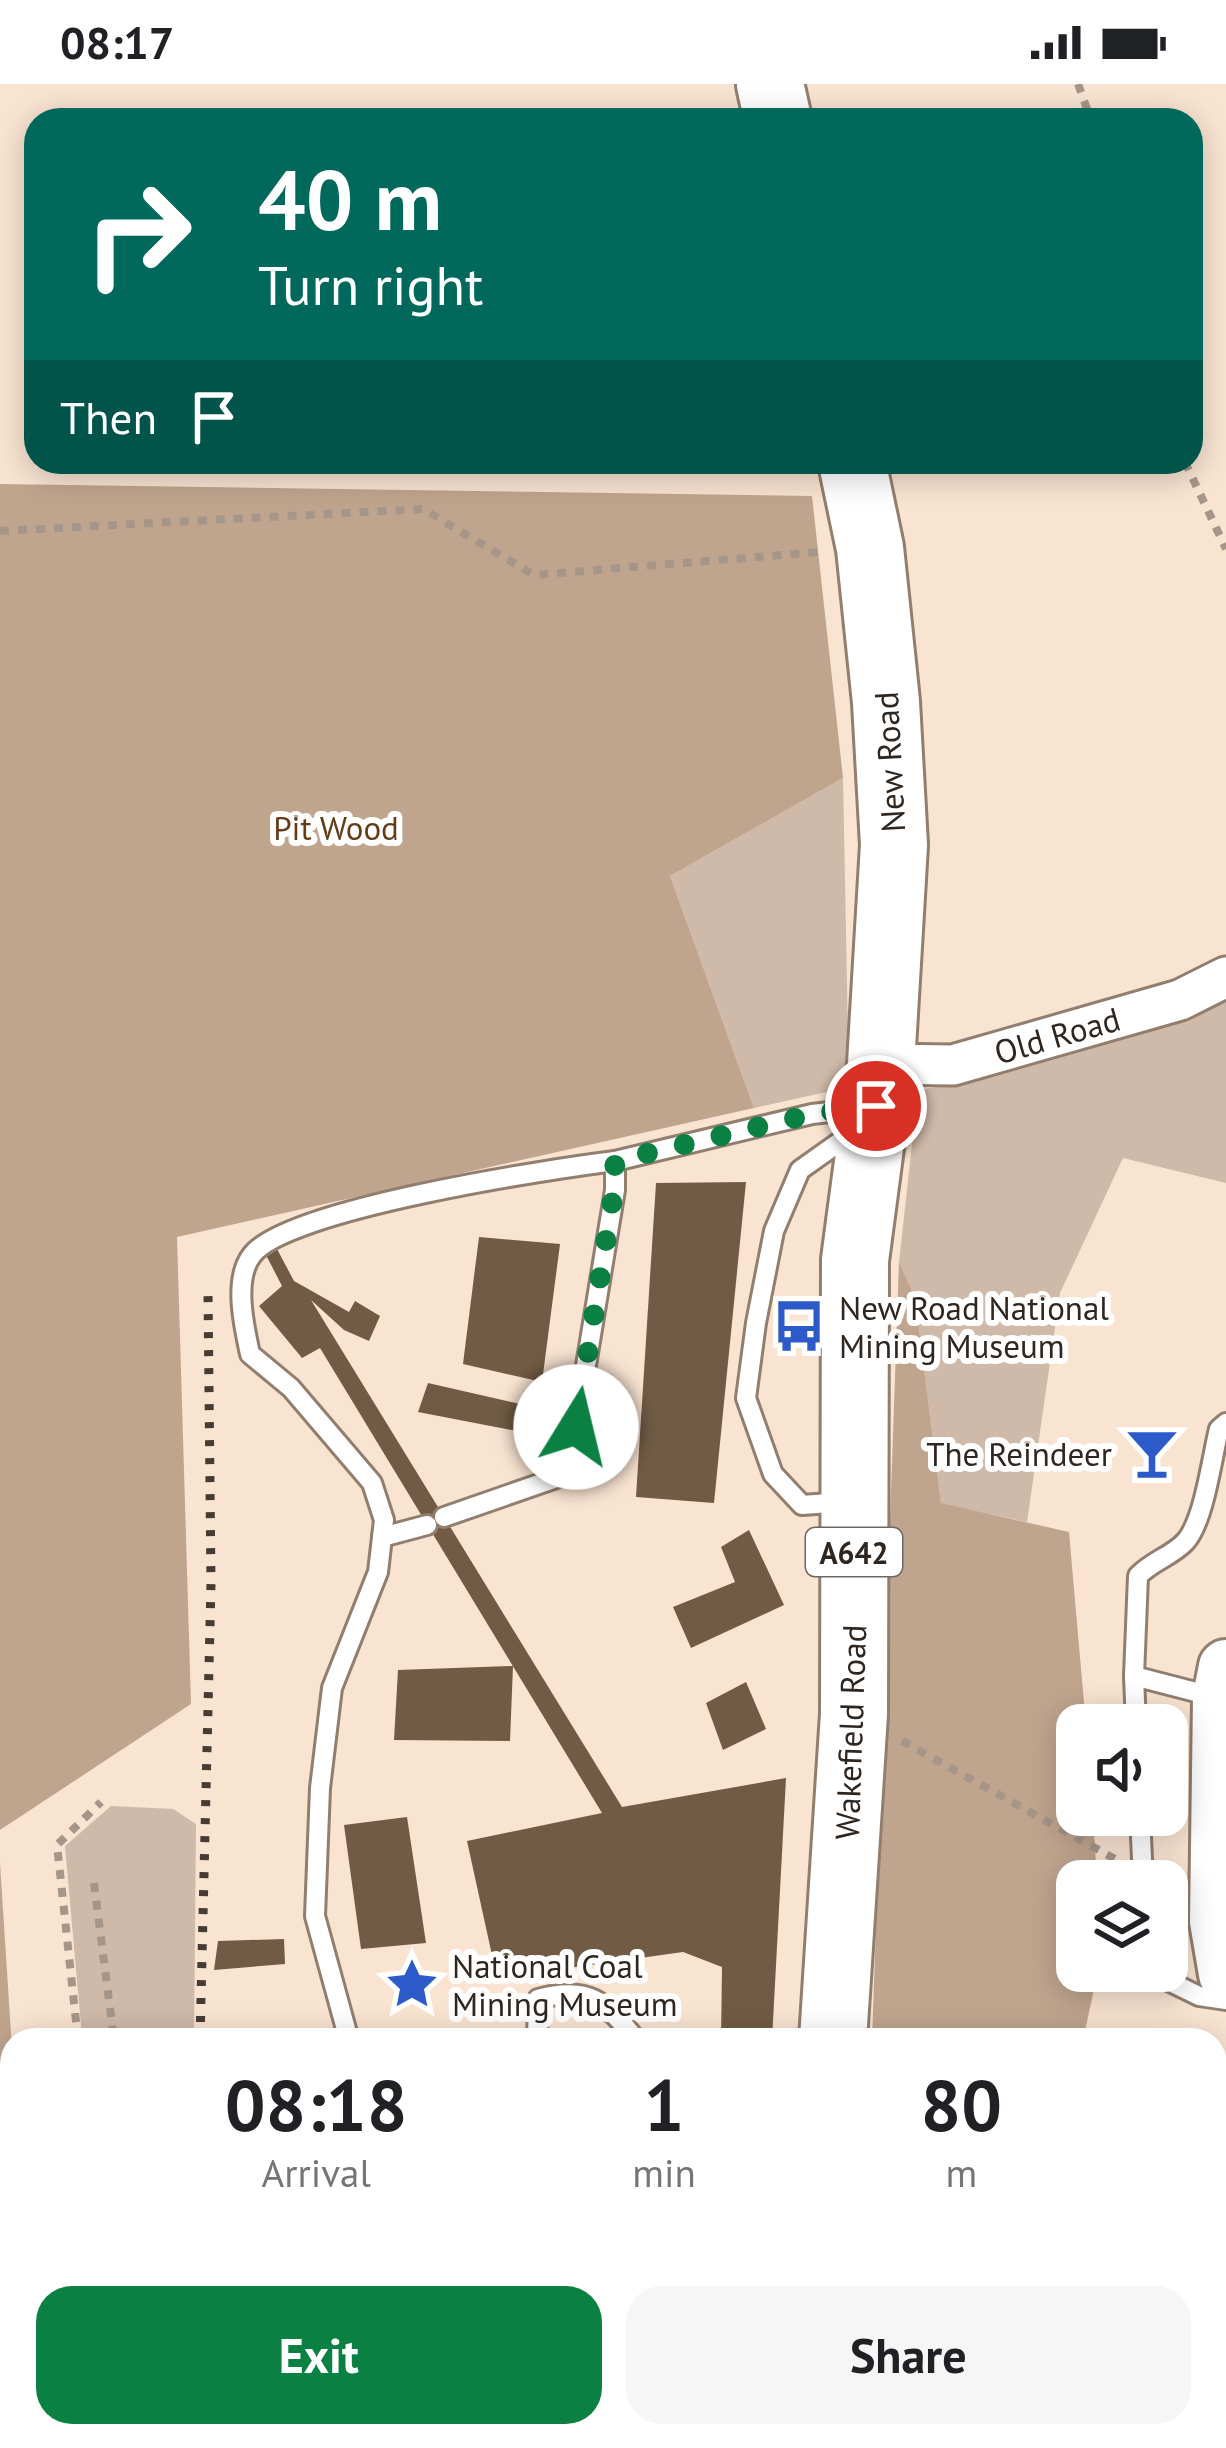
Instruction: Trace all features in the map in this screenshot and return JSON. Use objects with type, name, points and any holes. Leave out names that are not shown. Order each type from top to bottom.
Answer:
[{"type":"highway","name":"New Road","points":[[855,474],[870,548],[894,845],[876,1105]]},
{"type":"highway","name":"Wakefield Road","points":[[833,2028],[854,1714],[855,1260],[876,1105]]},
{"type":"street","name":"Old Road","points":[[876,1105],[953,1065],[1180,1000],[1226,977]]},
{"type":"street","points":[[1223,1683],[1217,1921],[1226,1974]]},
{"type":"lane","points":[[346,2028],[315,1916],[320,1788],[332,1688],[378,1572],[384,1520],[372,1483],[291,1388],[250,1354],[243,1281],[249,1257],[286,1229],[499,1177],[615,1161],[812,1114],[876,1105]]},
{"type":"lane","points":[[854,1501],[802,1505],[773,1474],[746,1398],[774,1231],[800,1170],[838,1143],[876,1105]]},
{"type":"lane","points":[[382,1537],[568,1474],[615,1161]]},
{"type":"lane","points":[[1135,1704],[1138,1576],[1148,1564],[1180,1548],[1193,1533],[1219,1429],[1226,1423]]},
{"type":"lane","points":[[1134,1676],[1223,1683]]},
{"type":"lane","points":[[537,2028],[538,1999],[568,1990],[590,1997],[627,2028]]},
{"type":"lane","points":[[1188,1991],[1226,2000]]},
{"type":"path","points":[[1191,474],[1226,549]]},
{"type":"path","points":[[0,531],[423,509],[534,575],[870,548]]},
{"type":"path","points":[[854,1714],[1111,1860]]},
{"type":"path","points":[[77,2028],[57,1845],[101,1802]]},
{"type":"path","points":[[94,1882],[112,2028]]},
{"type":"shaded area","points":[[843,778],[849,1087],[754,1108],[670,876]]},
{"type":"shaded area","points":[[1226,1000],[1226,1183],[1123,1158],[1060,1293],[1027,1522],[941,1504],[915,1297],[899,1262],[918,1090],[965,1082]]},
{"type":"shaded area","points":[[111,1806],[173,1809],[196,1824],[194,2028],[81,2028],[65,1846]]},
{"type":"green space","name":"Pit Wood","points":[[0,484],[812,496],[843,778],[670,876],[754,1108],[177,1237],[191,1704],[0,1830]]},
{"type":"green space","points":[[899,1262],[915,1297],[941,1503],[1069,1532],[1084,1704],[1056,1704],[1056,1836],[1094,1836],[1096,1860],[1056,1860],[1056,1992],[1093,1992],[1086,2028],[872,2028]]},
{"type":"green space","points":[[0,1863],[11,2028],[0,2028]]},
{"type":"building","points":[[746,1182],[714,1503],[636,1497],[656,1183]]},
{"type":"building","points":[[479,1237],[560,1244],[542,1382],[463,1364]]},
{"type":"building","points":[[277,1249],[294,1281],[349,1312],[355,1301],[380,1316],[369,1341],[344,1330],[311,1300],[622,1807],[786,1778],[773,2028],[721,2028],[722,1967],[683,1952],[497,1978],[467,1841],[602,1813],[320,1348],[302,1358],[259,1306],[282,1286],[266,1255]]},
{"type":"building","points":[[428,1383],[520,1404],[517,1431],[418,1412]]},
{"type":"building","points":[[749,1530],[784,1605],[691,1648],[673,1607],[735,1582],[721,1547]]},
{"type":"building","points":[[513,1666],[510,1741],[394,1740],[398,1670]]},
{"type":"building","points":[[746,1682],[766,1729],[723,1750],[706,1703]]},
{"type":"building","points":[[407,1817],[426,1943],[361,1949],[344,1825]]},
{"type":"building","points":[[284,1939],[285,1964],[214,1970],[218,1941]]},
{"type":"railway","points":[[200,2028],[211,1584],[208,1293]]},
{"type":"place","name":"New Road National Mining Museum","points":[[799,1326]]},
{"type":"place","name":"The Reindeer","points":[[1152,1453]]},
{"type":"place","name":"National Coal Mining Museum","points":[[412,1984]]},
{"type":"route","points":[[576,1427],[615,1161],[812,1114],[876,1106]]}]
